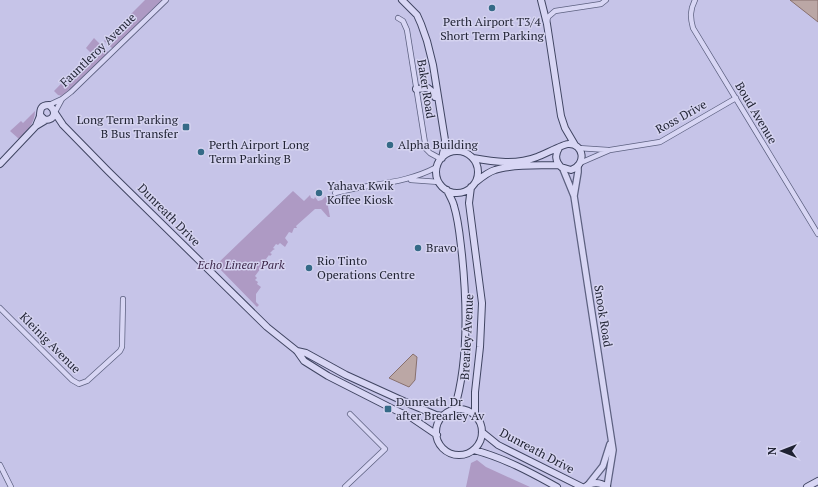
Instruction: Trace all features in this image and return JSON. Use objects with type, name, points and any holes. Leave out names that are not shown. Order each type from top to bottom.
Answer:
[{"type":"main road","points":[[402,0],[416,15],[425,33],[433,65],[445,145],[436,172],[439,182],[447,190],[459,193],[466,191],[485,175],[497,169],[519,166],[561,167],[571,170],[579,165],[582,155],[565,128],[562,116],[547,24],[541,0]]},
{"type":"main road","points":[[416,89],[424,88],[432,91],[435,95],[437,108],[441,116]]},
{"type":"main road","points":[[0,164],[36,126],[53,117],[55,112],[53,108],[49,105],[42,107],[36,126]]},
{"type":"main road","name":"Dunreath Drive","points":[[55,112],[63,125],[108,171],[262,322],[297,352],[304,360],[328,376],[412,418],[437,435]]},
{"type":"main road","points":[[40,115],[43,119],[48,120]]},
{"type":"main road","name":"Dunreath Drive","points":[[48,120],[63,125]]},
{"type":"main road","points":[[473,158],[500,162],[523,161],[536,158],[565,144],[577,146]]},
{"type":"main road","points":[[559,148],[556,158],[561,167]]},
{"type":"main road","points":[[441,158],[450,152],[459,151],[468,153],[477,164],[478,170],[478,177],[473,185]]},
{"type":"main road","name":"Brearley Avenue","points":[[473,185],[469,203],[482,302],[480,347],[475,392],[476,416]]},
{"type":"main road","name":"Brearley Avenue","points":[[447,190],[456,213],[465,286],[465,322],[461,378],[454,410]]},
{"type":"main road","name":"Dunreath Drive","points":[[297,352],[306,353],[346,375],[436,415],[443,416]]},
{"type":"main road","points":[[461,409],[469,411],[476,416],[482,432],[478,445],[474,450],[465,454],[453,454],[444,449],[438,440],[437,435],[439,422],[443,416],[454,410],[461,409]]},
{"type":"main road","name":"Dunreath Drive","points":[[482,432],[498,445],[585,486]]},
{"type":"main road","name":"Dunreath Drive","points":[[474,450],[499,458],[532,472],[557,487]]},
{"type":"main road","points":[[807,487],[818,481]]},
{"type":"main road","points":[[585,486],[598,483],[607,487]]},
{"type":"street","name":"Fauntleroy Avenue","points":[[49,105],[62,99],[71,92],[166,0]]},
{"type":"street","name":"Boud Avenue","points":[[696,0],[691,8],[690,18],[693,28],[818,234]]},
{"type":"street","points":[[547,24],[548,17],[554,12],[602,4],[606,1]]},
{"type":"street","name":"Baker Road","points":[[398,18],[403,21],[407,30],[427,151],[441,158]]},
{"type":"street","name":"Ross Drive","points":[[577,146],[610,150],[660,142],[736,98]]},
{"type":"street","name":"Fauntleroy Avenue","points":[[55,112],[62,99]]},
{"type":"street","name":"Ross Drive","points":[[579,165],[610,150]]},
{"type":"street","name":"Snook Road","points":[[574,196],[579,165]]},
{"type":"street","points":[[335,193],[407,180],[437,167]]},
{"type":"street","name":"Snook Road","points":[[561,167],[574,196],[610,440],[613,450],[607,487]]},
{"type":"street","points":[[407,180],[439,182]]},
{"type":"street","name":"Kleinig Avenue","points":[[0,308],[72,380],[79,384],[87,381],[120,351],[122,347],[123,299]]},
{"type":"street","points":[[345,487],[385,448],[350,414]]},
{"type":"street","name":"Snook Road","points":[[585,486],[603,466],[610,440]]},
{"type":"street","points":[[0,465],[11,487]]},
{"type":"green space","points":[[145,0],[163,0],[113,49],[104,41]]},
{"type":"green space","points":[[94,38],[109,53],[65,95],[58,95],[54,91],[91,53],[86,48]]},
{"type":"green space","points":[[35,111],[34,119],[28,130],[19,139],[10,131],[21,121],[23,123]]},
{"type":"green space","name":"Echo Linear Park","points":[[293,191],[304,201],[310,195],[311,198],[314,199],[315,197],[318,201],[322,200],[326,196],[330,217],[328,217],[321,209],[315,209],[296,226],[297,228],[294,228],[292,233],[289,232],[285,238],[288,242],[285,247],[280,243],[278,245],[276,244],[273,248],[275,249],[270,253],[272,254],[270,256],[269,255],[255,276],[257,278],[255,280],[258,282],[257,284],[261,287],[256,294],[256,302],[259,305],[257,307],[216,265]]},
{"type":"green space","points":[[477,460],[486,467],[530,487],[466,487],[471,463]]},
{"type":"shaded area","points":[[790,0],[818,0],[818,22]]},
{"type":"shaded area","points":[[413,354],[417,357],[415,380],[409,387],[389,378]]},
{"type":"place","name":"Perth Airport T3/4 Short Term Parking","points":[[492,8]]},
{"type":"place","name":"Long Term Parking B Bus Transfer","points":[[186,127]]},
{"type":"place","name":"Alpha Building","points":[[390,145]]},
{"type":"place","name":"Perth Airport Long Term Parking B","points":[[201,152]]},
{"type":"place","name":"Yahava Kwik Koffee Kiosk","points":[[319,193]]},
{"type":"place","name":"Bravo","points":[[418,248]]},
{"type":"place","name":"Rio Tinto Operations Centre","points":[[309,268]]},
{"type":"place","name":"Dunreath Dr after Brearley Av","points":[[388,409]]}]
